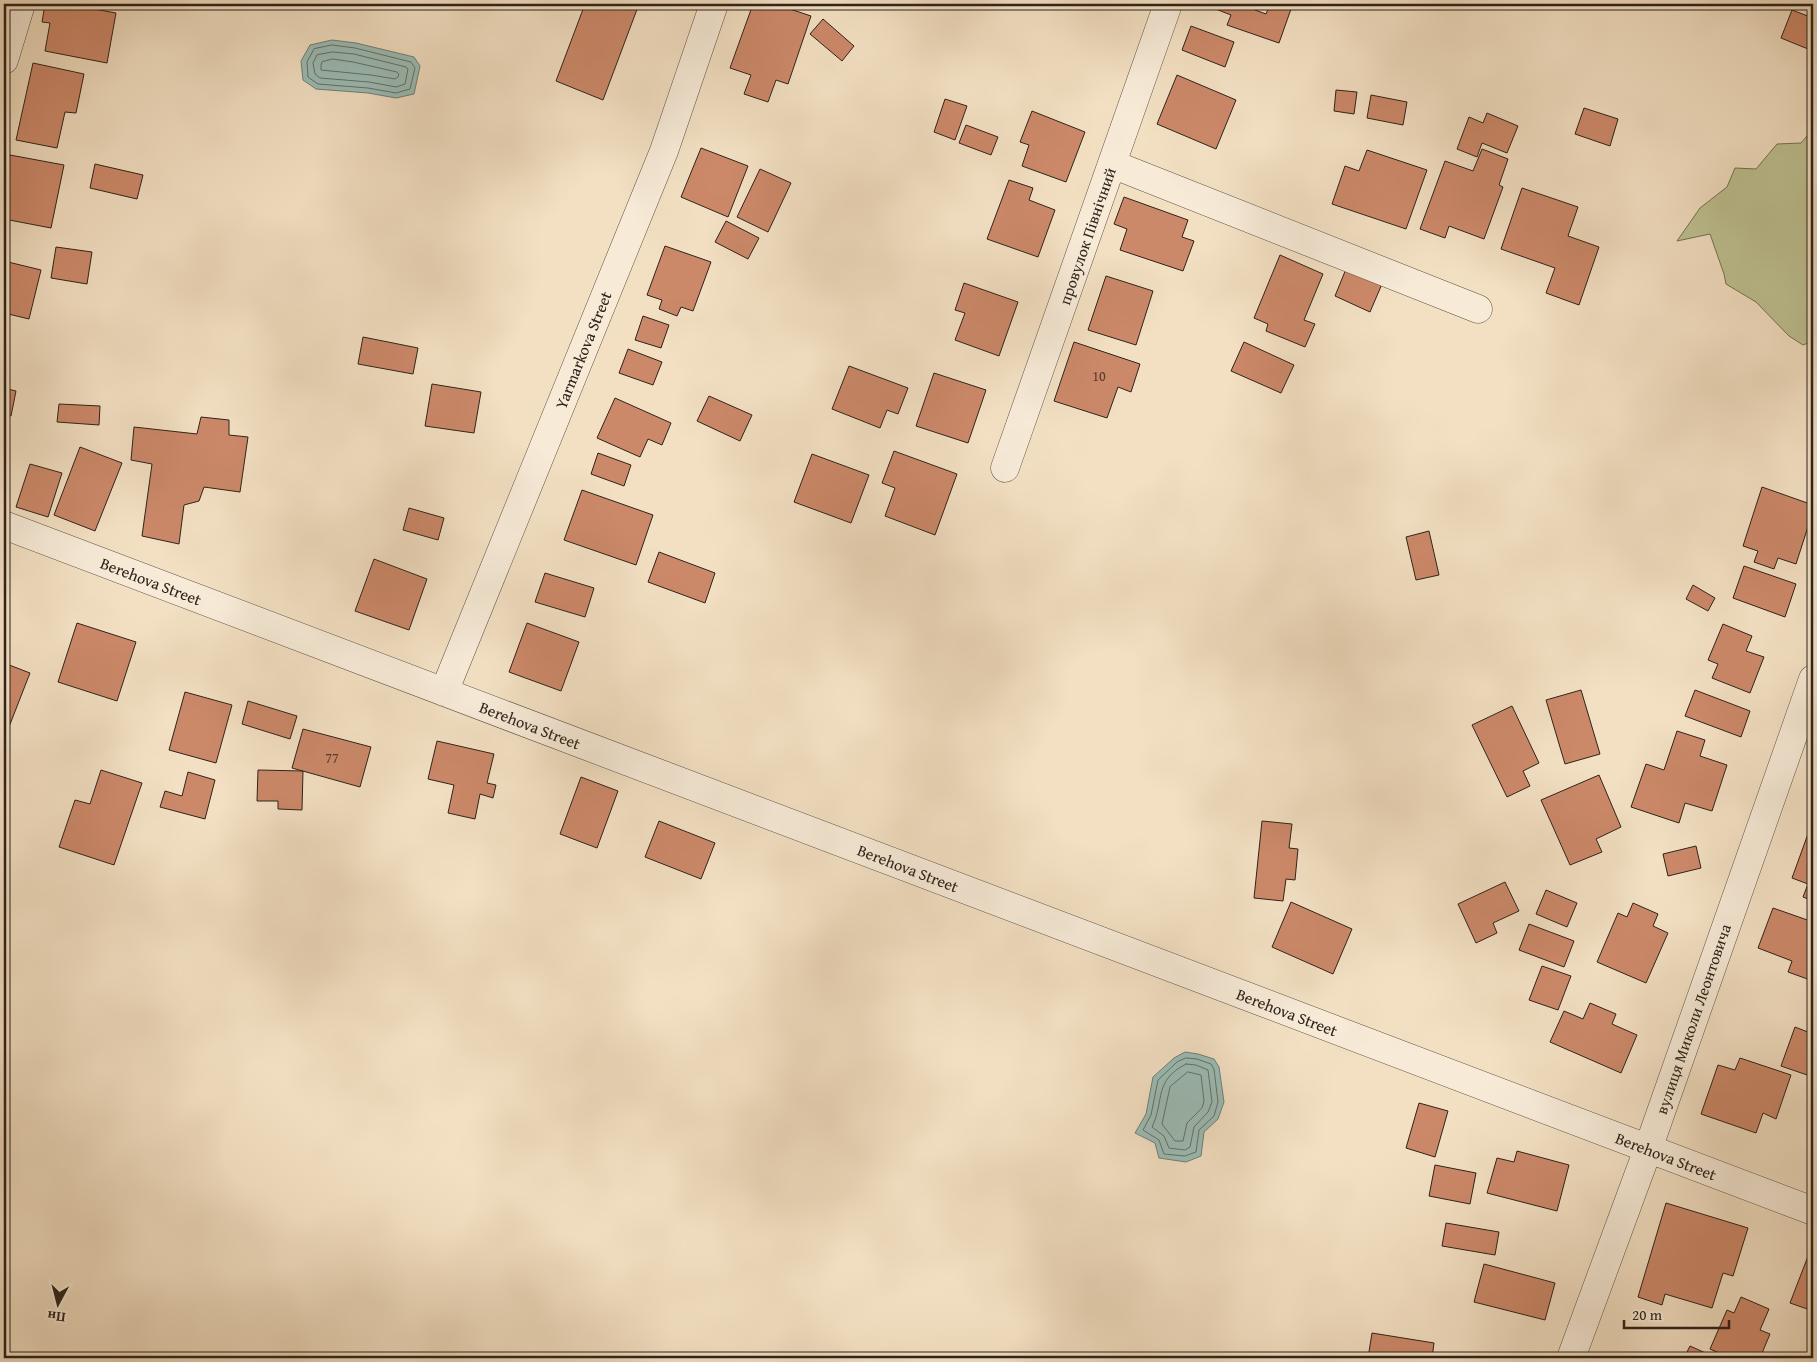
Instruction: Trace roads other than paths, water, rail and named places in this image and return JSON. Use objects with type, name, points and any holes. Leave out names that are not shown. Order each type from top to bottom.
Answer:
[{"type":"street","points":[[4,60],[22,4]]},
{"type":"street","name":"Yarmarkova Street","points":[[444,692],[664,151],[714,4]]},
{"type":"street","name":"провулок Північний","points":[[1005,468],[1168,4]]},
{"type":"street","points":[[1112,164],[1478,309]]},
{"type":"street","name":"Berehova Street","points":[[4,525],[1813,1211]]},
{"type":"street","name":"вулиця Миколи Леонтовича","points":[[1571,1358],[1648,1149],[1813,679]]},
{"type":"water","points":[[332,40],[356,43],[414,57],[420,66],[414,94],[396,98],[368,93],[316,89],[303,80],[301,61],[310,45]]},
{"type":"water","points":[[1185,1052],[1214,1059],[1219,1067],[1224,1102],[1218,1119],[1204,1132],[1201,1156],[1186,1162],[1159,1158],[1155,1143],[1135,1133],[1146,1114],[1153,1077],[1174,1058]]}]
